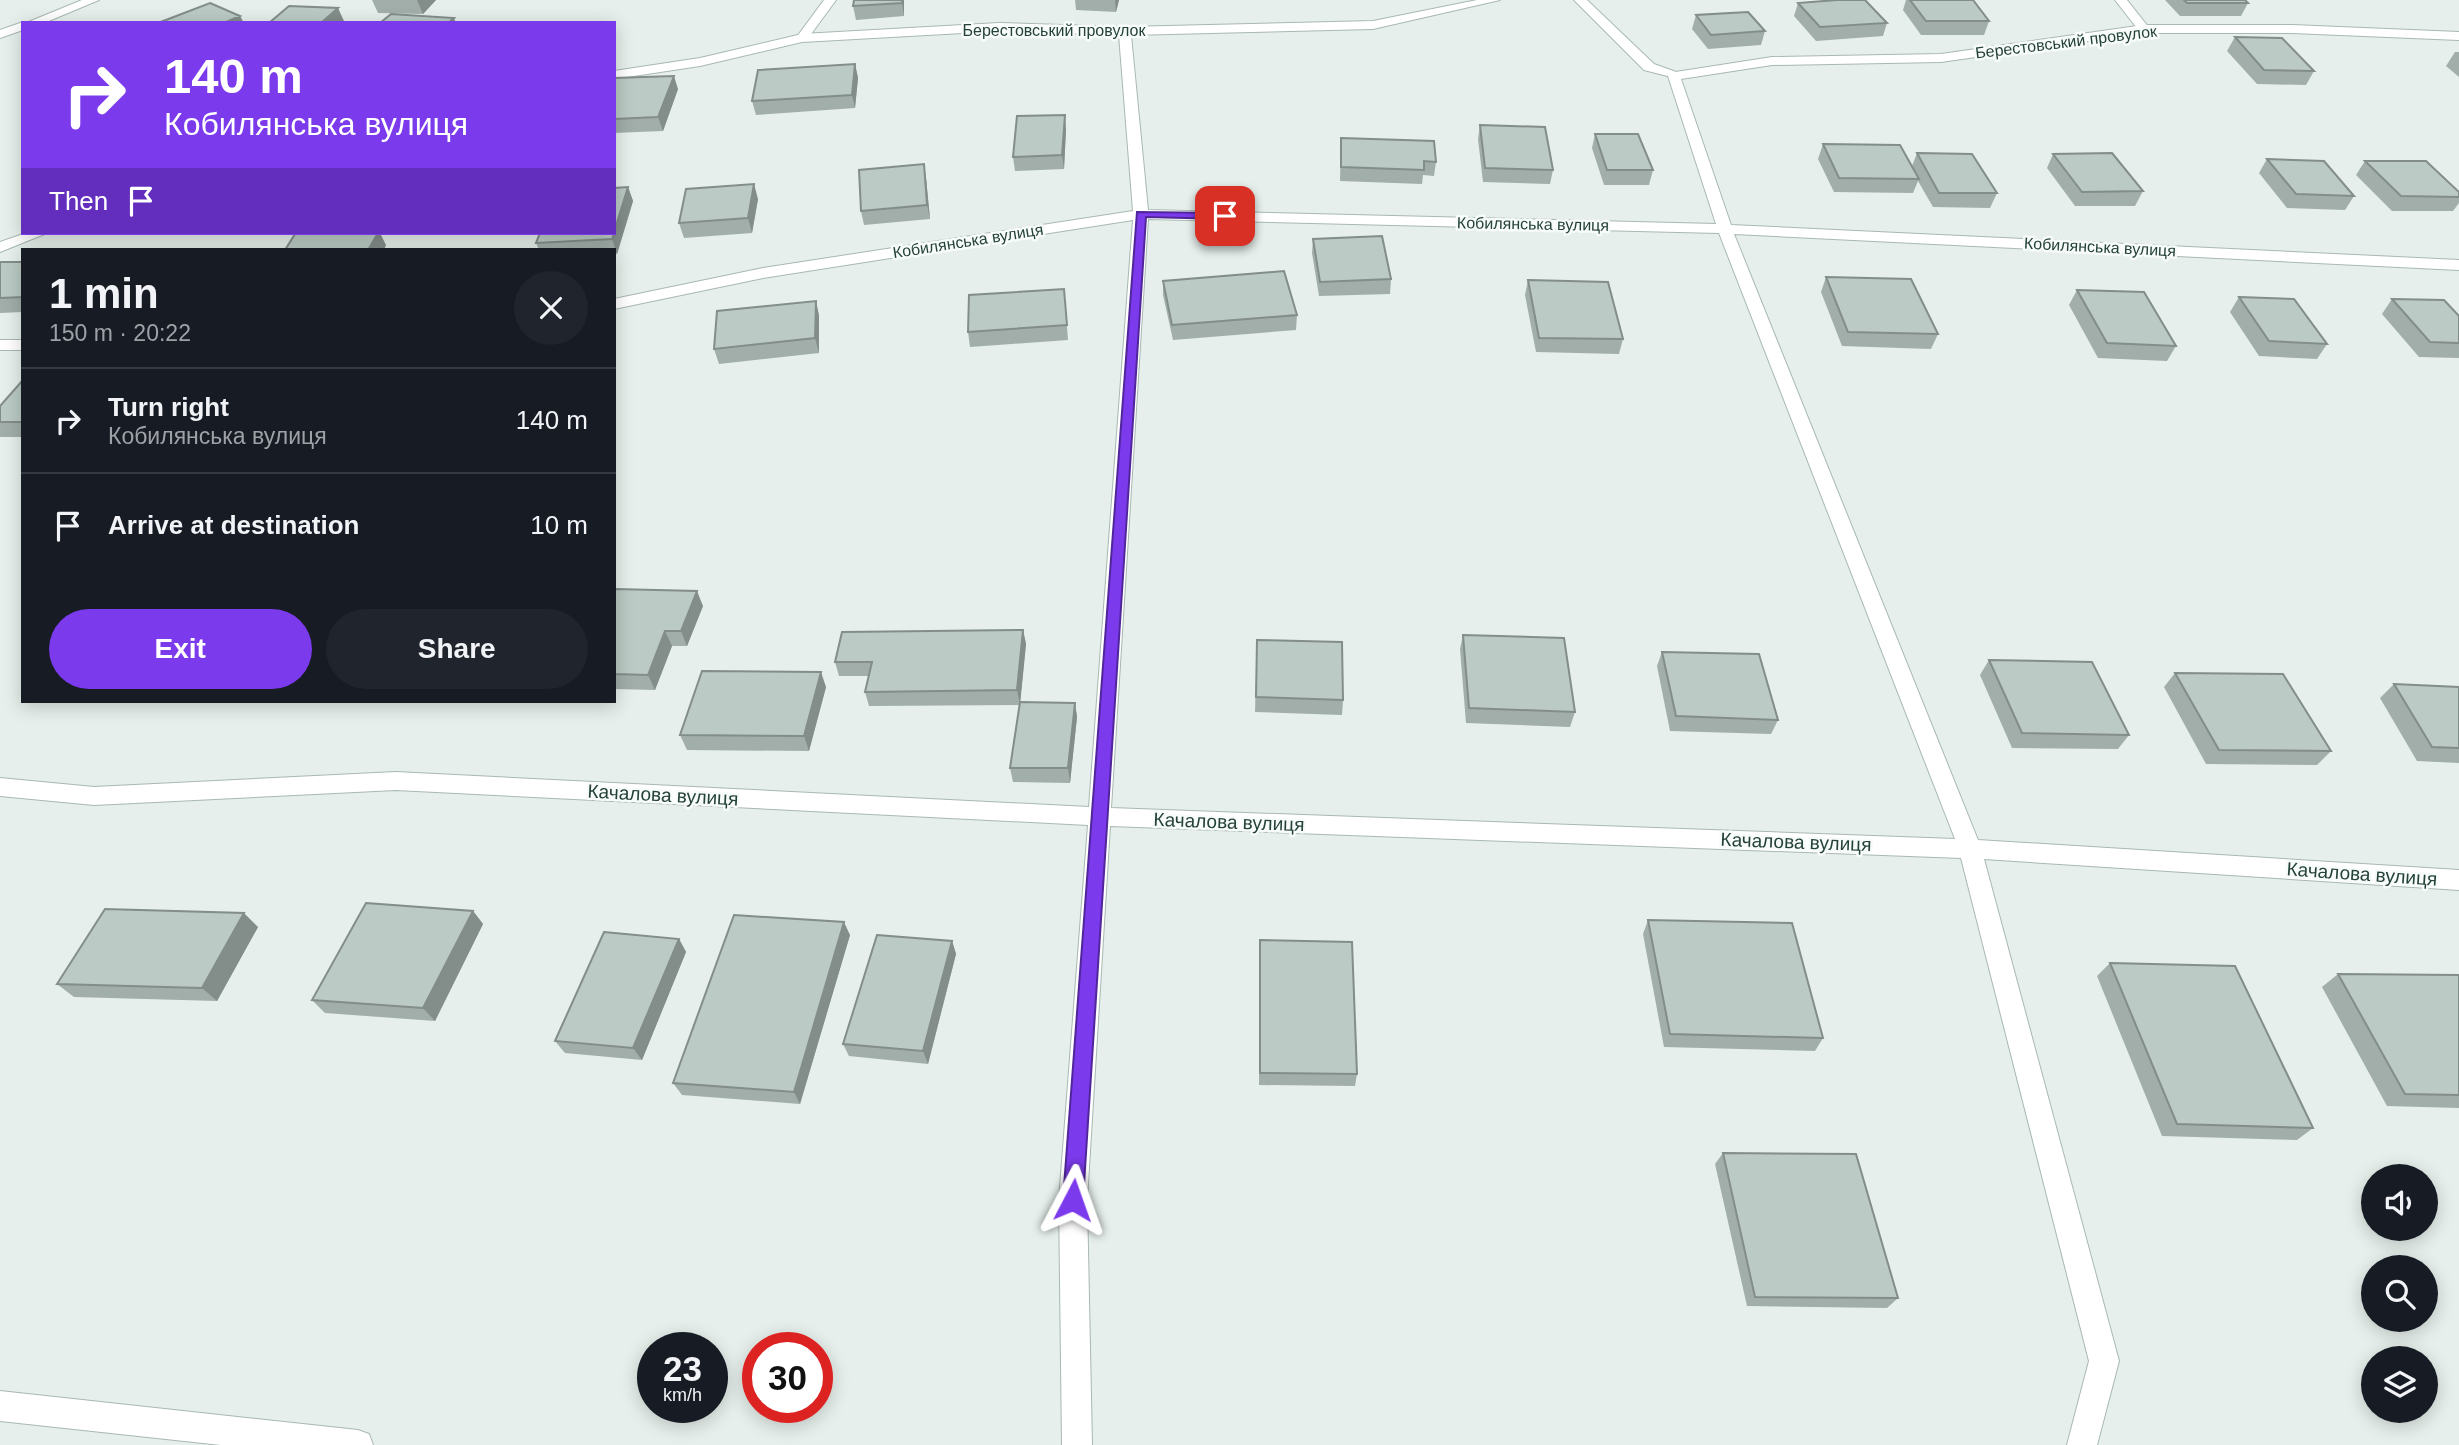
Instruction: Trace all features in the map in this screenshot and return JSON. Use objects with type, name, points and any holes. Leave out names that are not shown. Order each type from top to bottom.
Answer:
[{"type":"street","points":[[37,21],[93,0]]},
{"type":"street","points":[[802,38],[830,0]]},
{"type":"street","name":"Берестовський провулок","points":[[616,75],[700,62],[802,38],[999,27],[1125,31],[1373,25],[1494,0]]},
{"type":"street","points":[[1580,0],[1649,67],[1674,76],[1725,229],[1970,849],[2104,1361],[2082,1445]]},
{"type":"street","points":[[2121,0],[2144,29]]},
{"type":"street","points":[[4,33],[21,27]]},
{"type":"street","name":"Берестовський провулок","points":[[1674,76],[1772,61],[1941,58],[2144,29],[2292,29],[2459,36]]},
{"type":"street","points":[[1077,1445],[1073,1200],[1141,214],[1125,31]]},
{"type":"street","points":[[4,33],[21,37]]},
{"type":"street","name":"Кобилянська вулиця","points":[[616,304],[763,273],[1141,214],[1725,229],[2459,265]]},
{"type":"street","points":[[0,247],[34,235]]},
{"type":"street","points":[[0,345],[21,345]]},
{"type":"street","name":"Качалова вулиця","points":[[0,787],[94,796],[396,781],[1101,817],[1970,849],[2459,880]]},
{"type":"street","points":[[0,1406],[358,1445]]},
{"type":"building","points":[[854,0],[902,0],[902,3],[853,6]]},
{"type":"building","points":[[1865,0],[1887,23],[1820,27],[1798,3]]},
{"type":"building","points":[[1910,0],[1973,0],[1989,21],[1926,21]]},
{"type":"building","points":[[2184,0],[2245,0],[2248,3],[2187,3]]},
{"type":"building","points":[[210,3],[240,16],[229,21],[163,21]]},
{"type":"building","points":[[289,6],[338,8],[323,21],[271,21]]},
{"type":"building","points":[[1748,12],[1765,31],[1711,35],[1696,15]]},
{"type":"building","points":[[391,14],[454,18],[450,21],[382,21]]},
{"type":"building","points":[[2235,37],[2282,38],[2314,71],[2264,70]]},
{"type":"building","points":[[855,64],[852,95],[752,101],[758,70]]},
{"type":"building","points":[[674,76],[658,117],[616,119],[616,78]]},
{"type":"building","points":[[1065,115],[1062,155],[1013,157],[1017,116]]},
{"type":"building","points":[[1480,125],[1545,127],[1553,170],[1485,168]]},
{"type":"building","points":[[1595,134],[1638,134],[1653,170],[1607,170]]},
{"type":"building","points":[[1341,138],[1434,141],[1436,162],[1424,161],[1424,170],[1341,167]]},
{"type":"building","points":[[1823,144],[1900,145],[1919,179],[1839,178]]},
{"type":"building","points":[[1917,153],[1972,154],[1997,193],[1939,193]]},
{"type":"building","points":[[2112,153],[2143,191],[2082,192],[2053,154]]},
{"type":"building","points":[[2267,159],[2324,161],[2354,196],[2296,194]]},
{"type":"building","points":[[2365,161],[2426,161],[2459,192],[2459,197],[2401,196]]},
{"type":"building","points":[[924,164],[927,205],[861,211],[859,170]]},
{"type":"building","points":[[754,184],[748,218],[679,223],[686,189]]},
{"type":"building","points":[[628,187],[616,226],[616,188]]},
{"type":"building","points":[[294,235],[377,235],[369,248],[286,248]]},
{"type":"building","points":[[539,235],[613,235],[612,239],[536,243]]},
{"type":"building","points":[[1382,236],[1391,279],[1320,282],[1313,239]]},
{"type":"building","points":[[0,262],[21,262],[21,297],[0,298]]},
{"type":"building","points":[[1284,271],[1297,315],[1172,325],[1163,281]]},
{"type":"building","points":[[1826,277],[1911,279],[1938,334],[1848,332]]},
{"type":"building","points":[[1528,280],[1608,282],[1623,339],[1539,338]]},
{"type":"building","points":[[1064,289],[1067,325],[968,332],[969,295]]},
{"type":"building","points":[[2077,290],[2144,292],[2176,346],[2107,343]]},
{"type":"building","points":[[2239,297],[2294,299],[2327,344],[2269,341]]},
{"type":"building","points":[[2392,299],[2444,300],[2459,316],[2459,343],[2430,342]]},
{"type":"building","points":[[816,301],[815,338],[714,349],[717,311]]},
{"type":"building","points":[[21,382],[21,422],[0,422],[0,406]]},
{"type":"building","points":[[616,589],[697,591],[681,631],[665,631],[648,675],[616,674]]},
{"type":"building","points":[[1023,630],[1017,690],[865,692],[872,662],[835,662],[842,632]]},
{"type":"building","points":[[1463,635],[1564,638],[1575,712],[1469,708]]},
{"type":"building","points":[[1257,640],[1342,642],[1343,700],[1256,697]]},
{"type":"building","points":[[1662,652],[1759,654],[1778,720],[1676,716]]},
{"type":"building","points":[[1989,660],[2092,662],[2129,735],[2022,733]]},
{"type":"building","points":[[702,671],[821,672],[804,736],[680,735]]},
{"type":"building","points":[[2175,673],[2283,674],[2331,751],[2219,750]]},
{"type":"building","points":[[2394,684],[2459,687],[2459,748],[2432,747]]},
{"type":"building","points":[[1020,702],[1075,703],[1068,768],[1010,768]]},
{"type":"building","points":[[366,903],[473,911],[423,1008],[312,1000]]},
{"type":"building","points":[[105,909],[244,913],[202,988],[57,984]]},
{"type":"building","points":[[734,915],[844,922],[794,1092],[673,1083]]},
{"type":"building","points":[[1648,920],[1792,923],[1823,1038],[1670,1034]]},
{"type":"building","points":[[604,932],[679,939],[633,1048],[555,1041]]},
{"type":"building","points":[[877,935],[952,941],[923,1051],[843,1044]]},
{"type":"building","points":[[1260,940],[1352,942],[1357,1074],[1260,1073]]},
{"type":"building","points":[[2110,963],[2235,966],[2313,1128],[2177,1124]]},
{"type":"building","points":[[2338,974],[2459,975],[2459,1095],[2405,1094]]},
{"type":"building","points":[[1723,1153],[1856,1154],[1898,1298],[1755,1297]]},
{"type":"route","points":[[1073,1200],[1141,214],[1225,216]]}]
